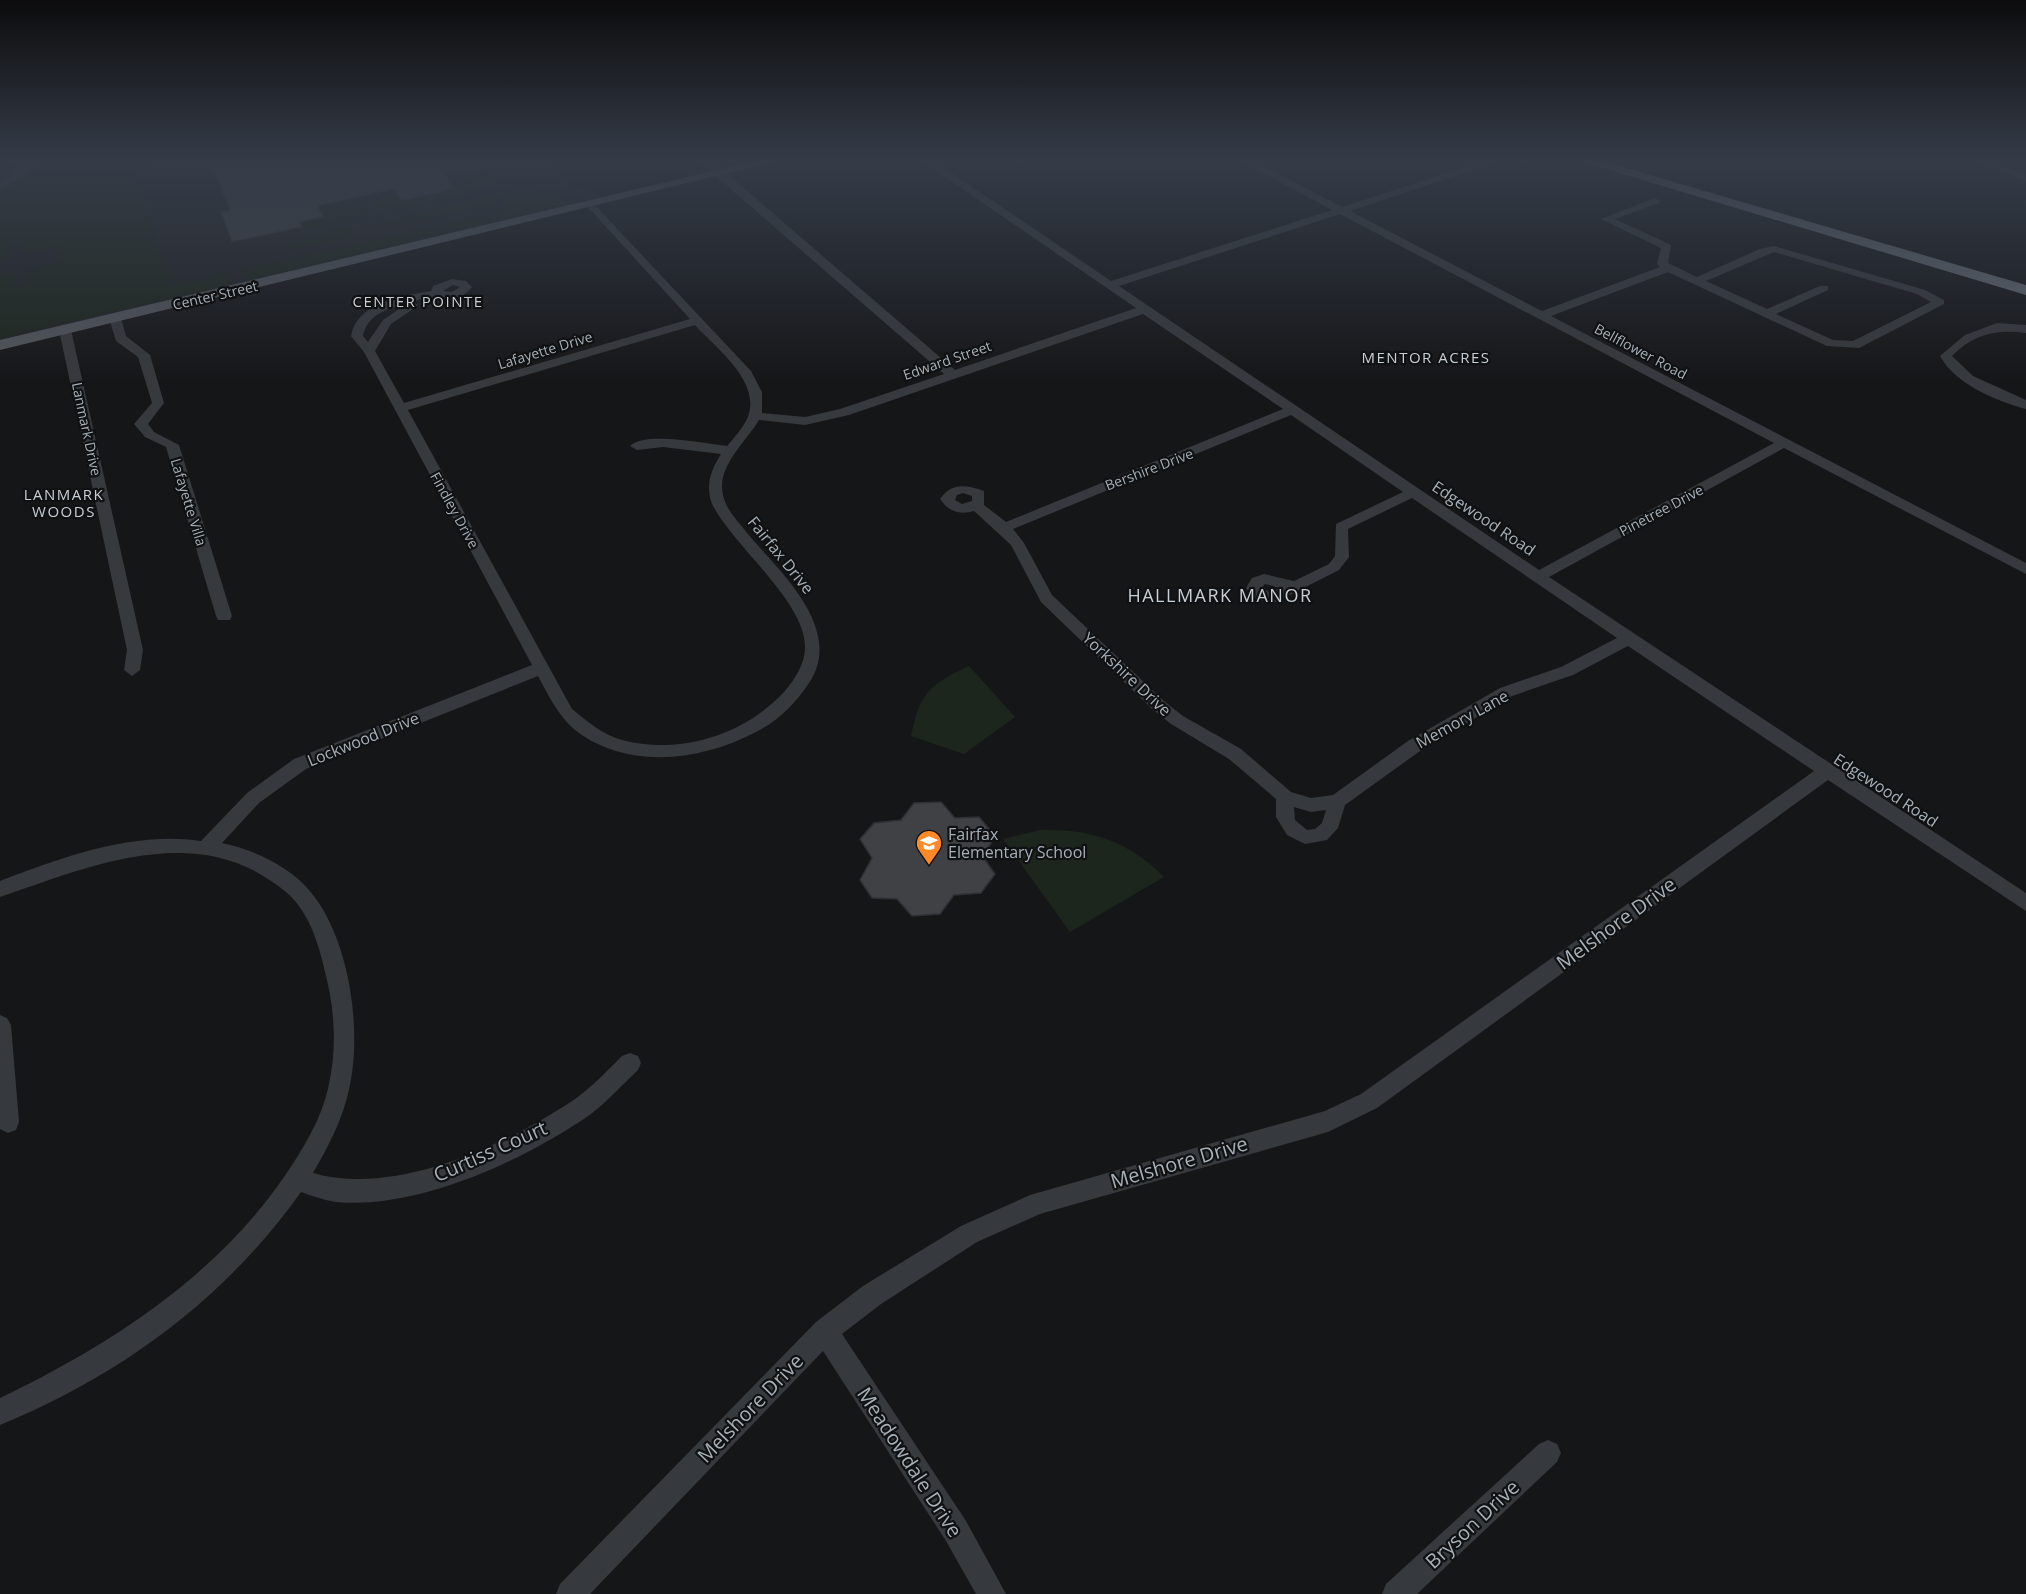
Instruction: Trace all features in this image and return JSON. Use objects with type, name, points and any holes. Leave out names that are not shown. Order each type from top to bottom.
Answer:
[{"type":"highway","points":[[1831,233],[2026,290]]},
{"type":"highway","points":[[1868,233],[2026,279]]},
{"type":"main road","name":"Center Street","points":[[0,345],[472,233]]},
{"type":"street","points":[[618,233],[747,374],[758,391],[755,416]]},
{"type":"street","points":[[790,233],[952,374]]},
{"type":"street","name":"Edgewood Road","points":[[1034,233],[1629,639],[2026,903]]},
{"type":"street","points":[[1111,285],[1274,233]]},
{"type":"street","name":"Bellflower Road","points":[[1382,233],[2026,569]]},
{"type":"street","points":[[1637,233],[1667,247],[1662,264],[1668,268],[1831,342],[1850,346],[1940,303],[1910,288],[1774,249],[1764,251],[1697,280]]},
{"type":"street","points":[[1541,316],[1668,268]]},
{"type":"street","points":[[1768,314],[1824,288]]},
{"type":"street","name":"Findley Drive","points":[[369,351],[382,328],[393,316],[437,293],[384,307],[359,323],[357,336],[369,351],[541,668]]},
{"type":"street","name":"Edward Street","points":[[755,416],[805,421],[844,412],[1145,309]]},
{"type":"street","name":"Lafayette Villa","points":[[115,318],[120,338],[144,354],[158,403],[141,424],[142,428],[147,434],[172,445],[224,615]]},
{"type":"street","name":"Lafayette Drive","points":[[399,409],[699,320]]},
{"type":"street","points":[[2026,329],[2005,327],[1987,329],[1951,350],[1946,356],[1956,370],[2026,405]]},
{"type":"street","name":"Lanmark Drive","points":[[65,330],[135,650],[132,670]]},
{"type":"street","name":"Bershire Drive","points":[[1004,528],[1293,410]]},
{"type":"street","name":"Fairfax Drive","points":[[541,668],[566,713],[579,726],[605,743],[642,750],[684,750],[737,734],[774,713],[796,691],[810,666],[813,637],[801,609],[731,522],[717,499],[715,486],[720,469],[755,416]]},
{"type":"street","points":[[638,446],[663,443],[731,451]]},
{"type":"street","name":"Pinetree Drive","points":[[1538,576],[1784,443]]},
{"type":"street","points":[[1296,586],[1334,567],[1342,557],[1341,527],[1414,492]]},
{"type":"street","name":"Yorkshire Drive","points":[[976,506],[1004,528],[1017,543],[1046,597],[1170,715],[1235,754],[1285,797],[1311,806]]},
{"type":"street","name":"Memory Lane","points":[[1311,806],[1337,801],[1414,746],[1506,692],[1567,671],[1629,639]]},
{"type":"street","name":"Lockwood Drive","points":[[208,846],[260,792],[308,759],[541,668]]},
{"type":"street","name":"Melshore Drive","points":[[570,1594],[825,1331],[882,1289],[969,1234],[1038,1203],[1328,1122],[1369,1101],[1826,772]]},
{"type":"street","points":[[1285,797],[1283,816],[1288,825],[1305,837],[1324,835],[1330,830],[1337,801]]},
{"type":"street","points":[[0,889],[39,873],[88,859],[149,848],[208,846],[257,863],[294,886],[311,910],[334,964],[345,1025],[342,1074],[320,1140],[296,1179],[240,1251],[202,1289],[99,1361],[0,1413]]},
{"type":"street","points":[[0,1025],[8,1122]]},
{"type":"street","name":"Curtiss Court","points":[[296,1179],[336,1190],[372,1189],[421,1181],[450,1172],[501,1150],[584,1105],[630,1063]]},
{"type":"street","name":"Meadowdale Drive","points":[[825,1331],[956,1532],[992,1594]]},
{"type":"street","name":"Bryson Drive","points":[[1396,1594],[1548,1454]]},
{"type":"shaded area","points":[[0,233],[453,233],[0,341]]},
{"type":"shaded area","points":[[0,233],[154,233],[169,284],[180,285],[227,272],[230,284],[0,338],[0,275],[13,275],[14,288],[31,284],[28,272],[60,262],[57,247],[24,253],[23,241],[8,244],[10,256],[0,261]]},
{"type":"shaded area","points":[[324,233],[353,233],[355,237],[289,249],[288,245]]},
{"type":"shaded area","points":[[403,233],[442,233],[252,279],[246,278],[242,268],[250,269]]},
{"type":"shaded area","points":[[969,666],[1015,717],[964,754],[911,736],[918,709],[928,692],[944,679]]},
{"type":"shaded area","points":[[1040,830],[1076,832],[1107,839],[1136,854],[1164,877],[1070,932],[1003,839]]},
{"type":"building","points":[[229,233],[272,233],[232,242]]},
{"type":"building","name":"Fairfax Elementary School","points":[[941,802],[955,818],[979,817],[995,836],[983,857],[995,874],[981,893],[954,895],[940,914],[912,916],[897,899],[872,898],[860,880],[872,858],[860,839],[874,823],[901,820],[914,803]]},
{"type":"place","name":"Fairfax Elementary School","points":[[929,866]]},
{"type":"district","name":"CENTER POINTE","points":[[418,301]]},
{"type":"district","name":"MENTOR ACRES","points":[[1426,357]]},
{"type":"district","name":"LANMARK WOODS","points":[[64,502]]},
{"type":"district","name":"HALLMARK MANOR","points":[[1220,595]]}]
